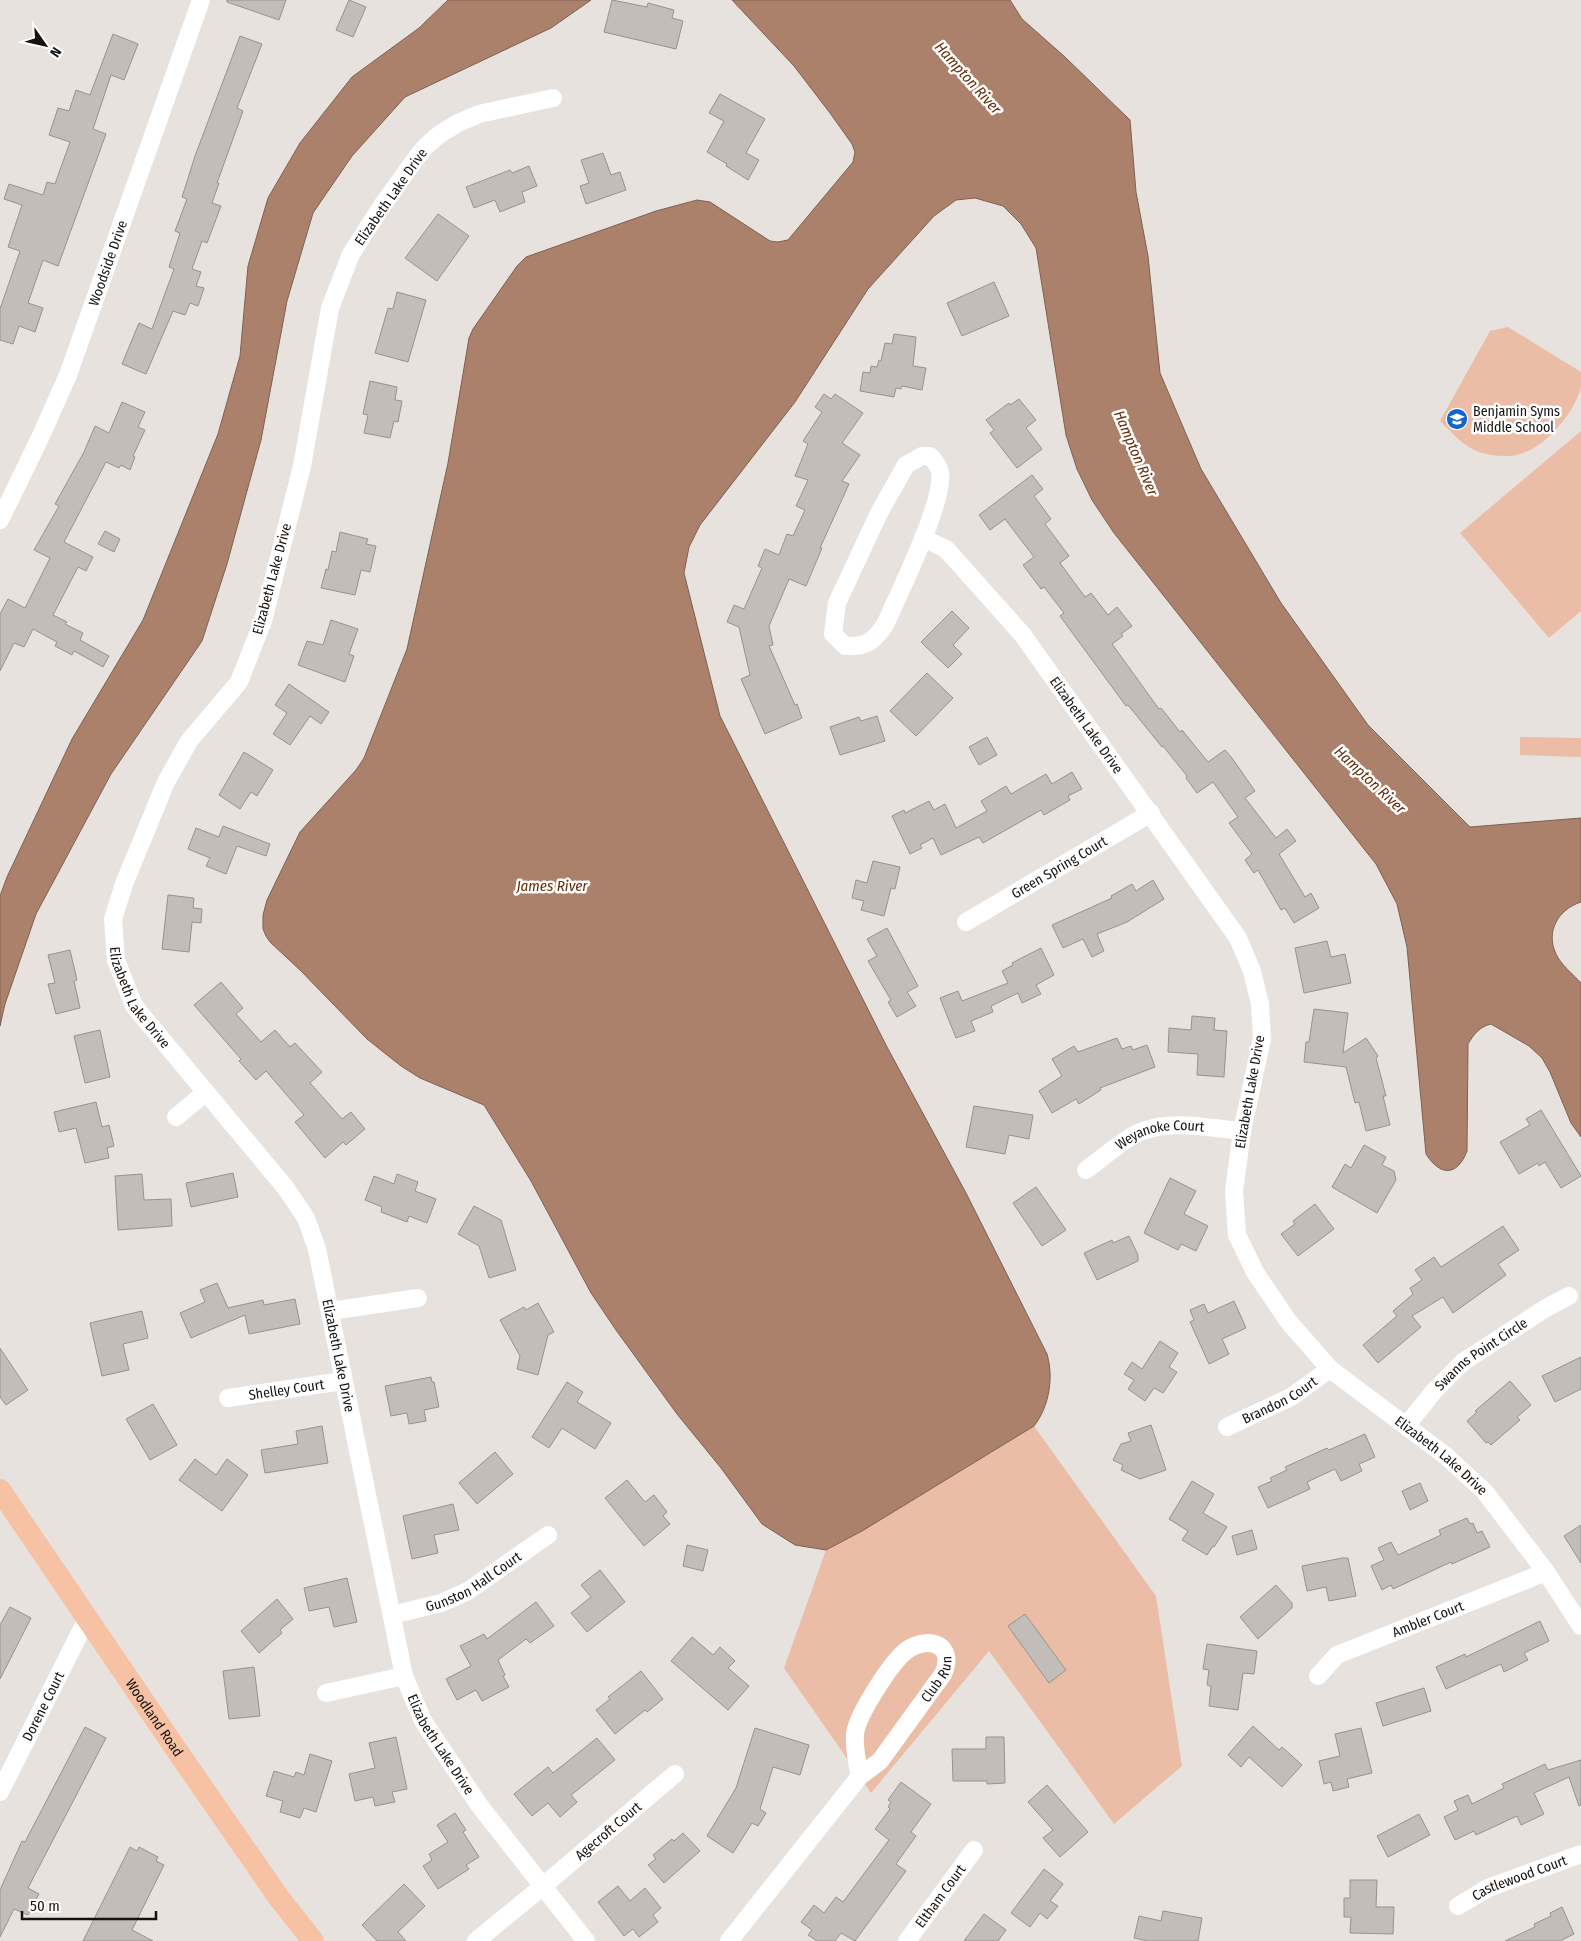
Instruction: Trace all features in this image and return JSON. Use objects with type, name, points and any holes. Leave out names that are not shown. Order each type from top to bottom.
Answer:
[{"type":"main road","name":"Woodland Road","points":[[0,1490],[87,1620],[279,1898],[314,1941]]},
{"type":"street","name":"Woodside Drive","points":[[0,520],[68,375],[201,0]]},
{"type":"street","name":"Elizabeth Lake Drive","points":[[553,98],[479,114],[458,123],[427,144],[383,204],[351,254],[330,308],[302,466],[263,620],[239,682],[189,741],[166,782],[124,884],[113,919],[116,960],[134,1006],[285,1187],[306,1218],[318,1249],[343,1381],[363,1469],[404,1676],[423,1721],[479,1805],[586,1941]]},
{"type":"street","points":[[922,456],[930,456],[940,472],[939,486],[923,538],[885,626],[875,639],[860,646],[845,646],[833,634],[837,602],[879,513],[906,465],[922,456]]},
{"type":"street","name":"Elizabeth Lake Drive","points":[[923,538],[946,549],[1022,634],[1238,938],[1252,971],[1260,1004],[1262,1039],[1242,1131],[1234,1191],[1237,1235],[1255,1272],[1288,1321],[1330,1369],[1446,1456],[1485,1492],[1546,1572],[1581,1626]]},
{"type":"street","name":"Green Spring Court","points":[[966,922],[1151,813]]},
{"type":"street","points":[[176,1116],[205,1093]]},
{"type":"street","name":"Weyanoke Court","points":[[1086,1170],[1138,1133],[1162,1126],[1186,1125],[1242,1131]]},
{"type":"street","name":"Swanns Point Circle","points":[[1406,1426],[1434,1390],[1463,1362],[1546,1308],[1568,1296]]},
{"type":"street","points":[[331,1311],[418,1298]]},
{"type":"street","name":"Brandon Court","points":[[1227,1428],[1291,1397],[1330,1369]]},
{"type":"street","name":"Shelley Court","points":[[228,1398],[343,1381]]},
{"type":"street","name":"Gunston Hall Court","points":[[392,1615],[441,1604],[468,1591],[548,1534]]},
{"type":"street","name":"Ambler Court","points":[[1318,1676],[1337,1654],[1546,1572]]},
{"type":"street","name":"Dorene Court","points":[[0,1792],[87,1620]]},
{"type":"street","name":"Club Run","points":[[729,1941],[860,1776],[880,1761],[943,1674],[947,1664],[947,1654],[934,1643],[921,1644],[907,1650],[892,1667],[872,1696],[855,1733],[856,1756],[860,1776]]},
{"type":"street","points":[[326,1693],[404,1676]]},
{"type":"street","name":"Agecroft Court","points":[[476,1941],[675,1774]]},
{"type":"street","name":"Eltham Court","points":[[907,1941],[974,1850]]},
{"type":"street","name":"Castlewood Court","points":[[1458,1906],[1488,1888],[1581,1854]]},
{"type":"shaded area","points":[[1508,327],[1581,372],[1581,387],[1567,415],[1545,440],[1528,451],[1510,456],[1498,456],[1479,452],[1468,447],[1440,421],[1490,331]]},
{"type":"shaded area","points":[[1581,431],[1581,611],[1549,638],[1460,533]]},
{"type":"shaded area","points":[[1520,737],[1581,738],[1581,757],[1520,755]]},
{"type":"shaded area","points":[[1034,1426],[1156,1596],[1182,1766],[1114,1824],[989,1651],[871,1793],[784,1668],[826,1550],[862,1531]]},
{"type":"water","points":[[448,0],[591,0],[551,28],[405,97],[352,156],[313,213],[287,301],[261,440],[227,564],[202,641],[111,774],[36,914],[5,1004],[0,1026],[0,896],[7,877],[72,739],[143,620],[218,434],[240,356],[248,266],[268,198],[300,143],[352,77],[419,28]]},
{"type":"water","name":"James River","points":[[732,0],[1010,0],[1022,19],[1065,57],[1130,120],[1136,192],[1148,256],[1160,373],[1201,469],[1281,603],[1368,725],[1470,827],[1581,818],[1581,902],[1573,905],[1561,915],[1553,929],[1552,937],[1558,958],[1581,983],[1581,1137],[1571,1123],[1550,1072],[1542,1058],[1529,1046],[1491,1024],[1477,1031],[1468,1044],[1467,1151],[1458,1166],[1453,1169],[1442,1170],[1426,1154],[1407,947],[1397,904],[1376,864],[1114,533],[1092,500],[1077,469],[1066,435],[1036,248],[1021,224],[1003,206],[975,198],[956,200],[934,216],[868,289],[795,402],[700,525],[689,547],[684,573],[720,716],[887,1047],[966,1193],[1047,1354],[1049,1363],[1050,1382],[1047,1401],[1034,1426],[862,1531],[826,1550],[795,1545],[762,1524],[721,1468],[677,1414],[591,1293],[531,1181],[484,1105],[420,1078],[401,1066],[367,1039],[270,942],[263,929],[263,915],[267,900],[300,832],[356,770],[364,758],[407,649],[448,463],[469,338],[473,329],[517,266],[526,257],[656,211],[697,200],[710,202],[770,241],[788,240],[853,162],[855,152],[852,144],[830,113],[794,66]]},
{"type":"building","points":[[227,0],[286,0],[279,20],[227,2]]},
{"type":"building","points":[[349,0],[366,7],[353,37],[336,30]]},
{"type":"building","points":[[612,0],[647,7],[648,3],[674,10],[672,18],[683,21],[676,49],[604,32]]},
{"type":"building","points":[[113,34],[138,44],[124,80],[111,75],[93,129],[106,134],[58,266],[43,260],[28,303],[43,308],[35,332],[19,326],[13,344],[0,340],[0,309],[20,251],[8,247],[22,205],[4,199],[9,184],[43,195],[47,182],[55,184],[70,142],[49,135],[58,108],[69,111],[76,90],[90,95]]},
{"type":"building","points":[[240,36],[262,44],[237,108],[243,111],[217,183],[219,183],[212,203],[221,206],[207,243],[202,241],[192,269],[201,272],[196,286],[204,288],[198,306],[190,303],[185,315],[173,311],[146,374],[122,364],[139,323],[152,329],[174,269],[169,267],[180,233],[175,231],[187,199],[182,197],[195,156]]},
{"type":"building","points":[[720,94],[765,119],[746,153],[759,160],[748,180],[707,152],[724,121],[709,113]]},
{"type":"building","points":[[603,153],[611,175],[620,172],[626,190],[586,204],[580,186],[589,183],[581,160]]},
{"type":"building","points":[[529,166],[537,186],[522,192],[525,202],[500,212],[495,200],[474,208],[466,187],[510,170],[512,173]]},
{"type":"building","points":[[438,214],[469,236],[437,281],[405,258]]},
{"type":"building","points":[[994,282],[1009,316],[962,336],[947,303]]},
{"type":"building","points":[[397,292],[426,300],[408,362],[375,353],[388,308],[393,309]]},
{"type":"building","points":[[894,334],[916,337],[913,366],[926,368],[922,390],[902,386],[901,389],[896,388],[894,397],[860,391],[863,372],[870,373],[871,366],[877,367],[879,360],[881,361],[885,343],[892,344]]},
{"type":"building","points":[[370,381],[397,387],[395,400],[402,401],[398,422],[394,421],[390,438],[364,433],[368,415],[363,414]]},
{"type":"building","points":[[824,394],[831,399],[835,394],[863,413],[842,443],[860,455],[842,481],[849,484],[820,548],[822,548],[806,586],[789,579],[769,626],[773,645],[769,646],[802,718],[765,734],[741,679],[750,675],[739,627],[727,622],[734,605],[744,609],[762,568],[758,566],[765,549],[779,555],[787,534],[793,536],[805,510],[796,506],[808,480],[795,476],[808,444],[803,441],[822,412],[815,407]]},
{"type":"building","points":[[1019,399],[1036,420],[1026,428],[1042,449],[1017,468],[990,433],[994,430],[986,420],[1009,403],[1010,405]]},
{"type":"building","points":[[122,402],[145,412],[138,427],[145,430],[133,456],[135,457],[130,470],[121,465],[119,468],[106,462],[64,542],[93,557],[86,571],[78,567],[53,615],[67,622],[65,624],[83,633],[80,640],[109,656],[103,667],[74,651],[72,655],[55,646],[57,642],[33,629],[24,647],[14,643],[0,671],[0,614],[8,599],[25,608],[50,558],[34,550],[59,506],[55,504],[84,452],[95,426],[109,433]]},
{"type":"building","points":[[1032,475],[1043,489],[1034,496],[1051,519],[1045,524],[1069,556],[1060,563],[1085,597],[1091,593],[1108,615],[1117,607],[1132,626],[1112,644],[1159,709],[1161,708],[1180,732],[1182,730],[1208,762],[1225,750],[1232,758],[1255,791],[1245,798],[1276,838],[1287,829],[1296,841],[1279,854],[1305,897],[1311,893],[1319,908],[1294,923],[1285,908],[1281,910],[1258,870],[1254,873],[1245,860],[1252,854],[1229,823],[1238,817],[1213,782],[1197,793],[1186,778],[1187,776],[1163,746],[1128,705],[1126,706],[1060,616],[1064,613],[1044,587],[1041,589],[1023,565],[1034,557],[1005,519],[990,530],[979,515]]},
{"type":"building","points":[[105,531],[120,539],[114,552],[98,544]]},
{"type":"building","points":[[340,532],[368,539],[366,544],[376,546],[370,572],[361,570],[355,595],[321,588],[326,569],[328,570],[332,551],[336,552]]},
{"type":"building","points":[[952,611],[969,628],[953,645],[962,654],[948,668],[921,642]]},
{"type":"building","points":[[331,620],[358,629],[349,654],[354,656],[345,682],[298,665],[307,641],[323,645]]},
{"type":"building","points":[[927,673],[953,698],[916,736],[890,711]]},
{"type":"building","points":[[289,684],[329,712],[321,724],[310,716],[290,745],[273,734],[287,713],[275,705]]},
{"type":"building","points":[[877,716],[885,741],[840,755],[830,727],[859,717],[861,721]]},
{"type":"building","points":[[987,737],[997,755],[979,765],[969,747]]},
{"type":"building","points":[[244,752],[273,770],[257,796],[251,792],[240,809],[219,795]]},
{"type":"building","points":[[1072,772],[1082,789],[1068,796],[1070,800],[1044,815],[1041,810],[983,843],[979,837],[941,855],[933,838],[920,845],[922,848],[910,854],[892,816],[904,810],[905,813],[929,801],[934,810],[945,804],[956,828],[987,811],[981,801],[1006,786],[1011,794],[1046,774],[1052,784]]},
{"type":"building","points":[[223,826],[270,844],[266,856],[237,846],[226,874],[206,866],[210,858],[188,849],[196,828],[219,837]]},
{"type":"building","points":[[873,861],[900,867],[895,889],[891,888],[884,916],[861,910],[864,901],[852,898],[856,880],[867,883]]},
{"type":"building","points":[[1153,880],[1164,899],[1127,922],[1097,934],[1104,951],[1092,957],[1083,939],[1063,948],[1052,925],[1112,898],[1111,896],[1132,884],[1136,891]]},
{"type":"building","points":[[168,895],[194,898],[193,908],[202,909],[201,923],[192,922],[189,952],[162,949]]},
{"type":"building","points":[[887,928],[918,986],[907,992],[916,1006],[897,1017],[888,1002],[891,1000],[868,961],[877,956],[867,939]]},
{"type":"building","points":[[1327,941],[1331,957],[1345,954],[1351,983],[1304,993],[1295,948]]},
{"type":"building","points":[[1041,948],[1054,975],[1036,985],[1041,994],[1022,1003],[1018,993],[991,1006],[993,1012],[971,1021],[975,1031],[956,1038],[940,998],[958,991],[962,1001],[1008,983],[1002,971],[1013,965],[1012,963]]},
{"type":"building","points":[[70,950],[77,980],[74,981],[80,1008],[56,1014],[48,984],[55,983],[48,955]]},
{"type":"building","points":[[221,982],[243,1008],[236,1014],[261,1042],[275,1030],[290,1047],[295,1043],[322,1072],[310,1083],[342,1119],[351,1112],[365,1129],[346,1145],[343,1142],[325,1158],[295,1122],[304,1115],[266,1071],[256,1080],[239,1061],[241,1059],[194,1005]]},
{"type":"building","points":[[1314,1009],[1348,1013],[1343,1053],[1366,1038],[1378,1056],[1376,1058],[1386,1096],[1383,1096],[1390,1125],[1366,1131],[1359,1102],[1355,1103],[1346,1067],[1304,1062],[1306,1042],[1309,1042]]},
{"type":"building","points":[[1192,1016],[1215,1018],[1214,1030],[1227,1031],[1224,1077],[1197,1075],[1198,1054],[1168,1052],[1169,1028],[1191,1030]]},
{"type":"building","points":[[100,1030],[110,1077],[85,1083],[74,1036]]},
{"type":"building","points":[[1117,1038],[1122,1049],[1131,1046],[1133,1050],[1147,1045],[1155,1067],[1100,1088],[1101,1090],[1079,1104],[1076,1099],[1052,1113],[1039,1091],[1062,1076],[1052,1059],[1074,1046],[1078,1052]]},
{"type":"building","points":[[96,1102],[102,1127],[109,1125],[114,1146],[107,1148],[109,1158],[85,1163],[76,1128],[59,1132],[54,1112]]},
{"type":"building","points":[[974,1106],[1033,1115],[1029,1139],[1009,1135],[1005,1154],[966,1147]]},
{"type":"building","points":[[1541,1110],[1581,1176],[1561,1188],[1545,1162],[1539,1166],[1538,1163],[1519,1174],[1500,1142],[1530,1125],[1526,1119]]},
{"type":"building","points":[[1364,1145],[1386,1157],[1382,1165],[1394,1171],[1396,1180],[1377,1213],[1332,1187],[1345,1164],[1351,1168]]},
{"type":"building","points":[[233,1173],[238,1197],[191,1207],[186,1183]]},
{"type":"building","points":[[142,1174],[144,1200],[171,1199],[172,1226],[118,1230],[115,1176]]},
{"type":"building","points":[[397,1174],[418,1182],[415,1191],[436,1199],[427,1223],[409,1216],[407,1222],[381,1212],[382,1207],[365,1200],[374,1176],[394,1184]]},
{"type":"building","points":[[1170,1178],[1196,1191],[1184,1214],[1208,1226],[1196,1251],[1181,1244],[1178,1250],[1144,1233]]},
{"type":"building","points":[[1036,1187],[1066,1230],[1042,1246],[1013,1203]]},
{"type":"building","points":[[1315,1204],[1334,1229],[1298,1256],[1281,1234],[1295,1224],[1293,1221]]},
{"type":"building","points":[[474,1206],[501,1220],[516,1270],[489,1278],[479,1246],[458,1234]]},
{"type":"building","points":[[1503,1226],[1519,1250],[1498,1264],[1506,1275],[1453,1313],[1443,1297],[1412,1316],[1421,1327],[1378,1363],[1363,1345],[1397,1316],[1393,1311],[1413,1294],[1410,1288],[1422,1280],[1415,1270],[1434,1257],[1441,1267]]},
{"type":"building","points":[[1129,1236],[1138,1255],[1138,1261],[1097,1280],[1084,1253],[1112,1240],[1113,1243]]},
{"type":"building","points":[[217,1283],[228,1308],[263,1300],[264,1305],[295,1299],[300,1324],[249,1334],[245,1315],[191,1338],[180,1313],[205,1302],[200,1290]]},
{"type":"building","points":[[1234,1301],[1246,1328],[1222,1339],[1229,1354],[1209,1364],[1190,1322],[1194,1320],[1190,1310],[1204,1304],[1208,1313]]},
{"type":"building","points":[[538,1303],[554,1332],[548,1335],[538,1375],[517,1369],[520,1356],[500,1320],[524,1307],[526,1310]]},
{"type":"building","points":[[142,1311],[148,1338],[123,1344],[129,1370],[102,1376],[90,1323]]},
{"type":"building","points":[[1160,1341],[1178,1353],[1169,1367],[1177,1372],[1163,1393],[1154,1388],[1145,1401],[1128,1389],[1134,1380],[1124,1374],[1132,1362],[1142,1369]]},
{"type":"building","points":[[0,1348],[28,1390],[6,1405],[0,1397]]},
{"type":"building","points":[[1581,1357],[1581,1389],[1555,1402],[1542,1376]]},
{"type":"building","points":[[431,1377],[432,1382],[434,1382],[439,1407],[424,1410],[426,1421],[409,1424],[407,1413],[391,1416],[385,1386]]},
{"type":"building","points":[[1510,1381],[1531,1405],[1517,1417],[1520,1420],[1491,1445],[1488,1442],[1486,1443],[1467,1421],[1477,1412],[1475,1411]]},
{"type":"building","points":[[567,1382],[583,1392],[577,1402],[611,1423],[595,1449],[562,1428],[549,1448],[532,1437]]},
{"type":"building","points":[[153,1404],[177,1445],[150,1460],[126,1419]]},
{"type":"building","points":[[1151,1425],[1166,1470],[1140,1479],[1121,1470],[1123,1465],[1113,1460],[1121,1444],[1131,1441],[1128,1433]]},
{"type":"building","points":[[322,1426],[328,1463],[265,1473],[261,1450],[298,1444],[296,1431]]},
{"type":"building","points":[[1365,1434],[1375,1457],[1359,1464],[1362,1471],[1341,1481],[1335,1469],[1307,1482],[1310,1489],[1268,1508],[1258,1487],[1272,1481],[1270,1478],[1287,1470],[1285,1467],[1327,1448],[1329,1450]]},
{"type":"building","points":[[495,1452],[513,1474],[477,1504],[459,1483]]},
{"type":"building","points":[[195,1459],[216,1475],[227,1459],[248,1475],[222,1511],[179,1480]]},
{"type":"building","points":[[627,1480],[645,1502],[654,1495],[667,1512],[663,1516],[670,1524],[644,1546],[605,1498]]},
{"type":"building","points":[[1192,1481],[1214,1494],[1203,1513],[1227,1527],[1207,1555],[1182,1540],[1188,1531],[1169,1519]]},
{"type":"building","points":[[1420,1483],[1428,1501],[1410,1510],[1402,1491]]},
{"type":"building","points":[[453,1504],[459,1530],[434,1535],[438,1553],[412,1559],[403,1516]]},
{"type":"building","points":[[1467,1518],[1470,1524],[1473,1523],[1477,1533],[1482,1531],[1490,1547],[1452,1564],[1451,1562],[1393,1589],[1391,1585],[1382,1590],[1371,1566],[1384,1560],[1378,1548],[1391,1542],[1398,1555],[1441,1535],[1439,1530]]},
{"type":"building","points":[[1581,1525],[1581,1563],[1564,1536]]},
{"type":"building","points":[[1252,1530],[1257,1549],[1237,1555],[1232,1536]]},
{"type":"building","points":[[687,1545],[708,1550],[703,1571],[683,1566]]},
{"type":"building","points":[[1348,1558],[1356,1596],[1329,1601],[1326,1587],[1307,1591],[1302,1566]]},
{"type":"building","points":[[600,1570],[625,1602],[587,1632],[571,1613],[591,1597],[581,1585]]},
{"type":"building","points":[[347,1578],[357,1622],[334,1627],[329,1607],[309,1611],[304,1588]]},
{"type":"building","points":[[1276,1585],[1292,1603],[1292,1608],[1258,1639],[1240,1617]]},
{"type":"building","points":[[277,1599],[293,1619],[280,1630],[282,1633],[259,1653],[241,1631]]},
{"type":"building","points":[[536,1602],[554,1626],[530,1643],[526,1639],[498,1660],[509,1687],[482,1701],[476,1690],[457,1700],[446,1679],[471,1666],[460,1646],[484,1634],[487,1639]]},
{"type":"building","points":[[10,1607],[31,1618],[0,1679],[0,1625]]},
{"type":"building","points":[[1025,1614],[1066,1670],[1049,1683],[1008,1626]]},
{"type":"building","points":[[1540,1621],[1549,1641],[1524,1653],[1528,1660],[1504,1672],[1501,1664],[1446,1689],[1436,1667],[1465,1654],[1466,1657]]},
{"type":"building","points":[[692,1637],[713,1655],[720,1647],[735,1661],[728,1668],[749,1686],[728,1710],[671,1661]]},
{"type":"building","points":[[1207,1644],[1257,1651],[1254,1674],[1243,1673],[1238,1710],[1209,1706],[1211,1686],[1207,1685],[1209,1670],[1203,1669]]},
{"type":"building","points":[[254,1667],[260,1716],[229,1719],[223,1671]]},
{"type":"building","points":[[641,1671],[663,1699],[647,1712],[645,1710],[615,1734],[596,1710],[610,1699],[608,1697]]},
{"type":"building","points":[[1424,1688],[1431,1711],[1383,1726],[1376,1703]]},
{"type":"building","points":[[1253,1726],[1279,1750],[1282,1747],[1302,1765],[1282,1787],[1249,1757],[1241,1767],[1228,1755]]},
{"type":"building","points":[[85,1727],[106,1738],[28,1888],[39,1894],[28,1915],[14,1909],[0,1937],[0,1890],[22,1841],[25,1842]]},
{"type":"building","points":[[755,1728],[809,1745],[800,1775],[773,1767],[760,1809],[766,1813],[758,1826],[752,1823],[733,1853],[707,1836],[736,1788]]},
{"type":"building","points":[[1361,1728],[1372,1773],[1347,1779],[1349,1787],[1333,1791],[1331,1782],[1324,1784],[1319,1761],[1340,1756],[1335,1734]]},
{"type":"building","points":[[396,1737],[407,1789],[392,1792],[395,1802],[375,1806],[373,1797],[355,1801],[349,1774],[375,1768],[369,1743]]},
{"type":"building","points":[[986,1737],[1004,1737],[1005,1783],[987,1784],[987,1781],[953,1781],[952,1749],[986,1749]]},
{"type":"building","points":[[597,1738],[615,1760],[571,1795],[577,1802],[560,1817],[548,1803],[532,1816],[514,1794],[548,1767],[553,1773]]},
{"type":"building","points":[[310,1754],[332,1761],[316,1812],[304,1808],[300,1818],[280,1812],[283,1801],[266,1796],[274,1771],[294,1777],[296,1772],[304,1775]]},
{"type":"building","points":[[1581,1760],[1581,1805],[1579,1806],[1569,1777],[1534,1793],[1544,1814],[1521,1825],[1517,1816],[1476,1835],[1474,1831],[1455,1840],[1444,1817],[1458,1810],[1454,1801],[1468,1795],[1472,1804],[1504,1788],[1502,1784],[1545,1764],[1548,1770]]},
{"type":"building","points":[[901,1782],[931,1804],[911,1832],[916,1836],[896,1864],[906,1871],[855,1941],[841,1933],[835,1941],[817,1941],[808,1935],[812,1930],[801,1922],[814,1905],[824,1913],[836,1897],[843,1902],[889,1840],[875,1829],[890,1809],[888,1807],[891,1802],[888,1800]]},
{"type":"building","points":[[1047,1785],[1088,1832],[1060,1857],[1043,1838],[1053,1830],[1028,1802]]},
{"type":"building","points":[[455,1813],[466,1830],[463,1832],[479,1857],[466,1865],[469,1869],[438,1889],[423,1866],[432,1860],[429,1854],[448,1842],[437,1825]]},
{"type":"building","points":[[1419,1814],[1430,1835],[1388,1857],[1377,1836]]},
{"type":"building","points":[[683,1833],[700,1851],[664,1883],[648,1865],[656,1859],[653,1855],[672,1839],[674,1841]]},
{"type":"building","points":[[130,1847],[137,1851],[139,1847],[158,1857],[156,1861],[164,1865],[132,1930],[153,1941],[83,1941]]},
{"type":"building","points":[[1044,1869],[1063,1884],[1050,1901],[1058,1906],[1047,1919],[1040,1913],[1030,1927],[1011,1913]]},
{"type":"building","points":[[1350,1880],[1377,1880],[1376,1907],[1394,1907],[1393,1934],[1350,1933],[1351,1917],[1344,1917],[1344,1898],[1350,1898]]},
{"type":"building","points":[[404,1884],[425,1906],[398,1932],[406,1941],[377,1941],[362,1925]]},
{"type":"building","points":[[618,1886],[630,1901],[645,1888],[661,1908],[653,1915],[658,1922],[639,1937],[633,1929],[624,1936],[598,1902]]},
{"type":"building","points":[[1562,1907],[1574,1934],[1560,1941],[1505,1941],[1535,1927],[1534,1924],[1551,1916],[1550,1913]]},
{"type":"building","points":[[1163,1911],[1202,1918],[1198,1941],[1148,1941],[1134,1938],[1139,1916],[1161,1921]]},
{"type":"building","points":[[984,1914],[1006,1930],[998,1941],[964,1941]]},
{"type":"place","name":"Benjamin Syms Middle School","points":[[1457,419]]},
{"type":"water label","name":"Hampton River","points":[[968,78]]},
{"type":"water label","name":"Hampton River","points":[[1136,453]]},
{"type":"water label","name":"Hampton River","points":[[1370,780]]}]
